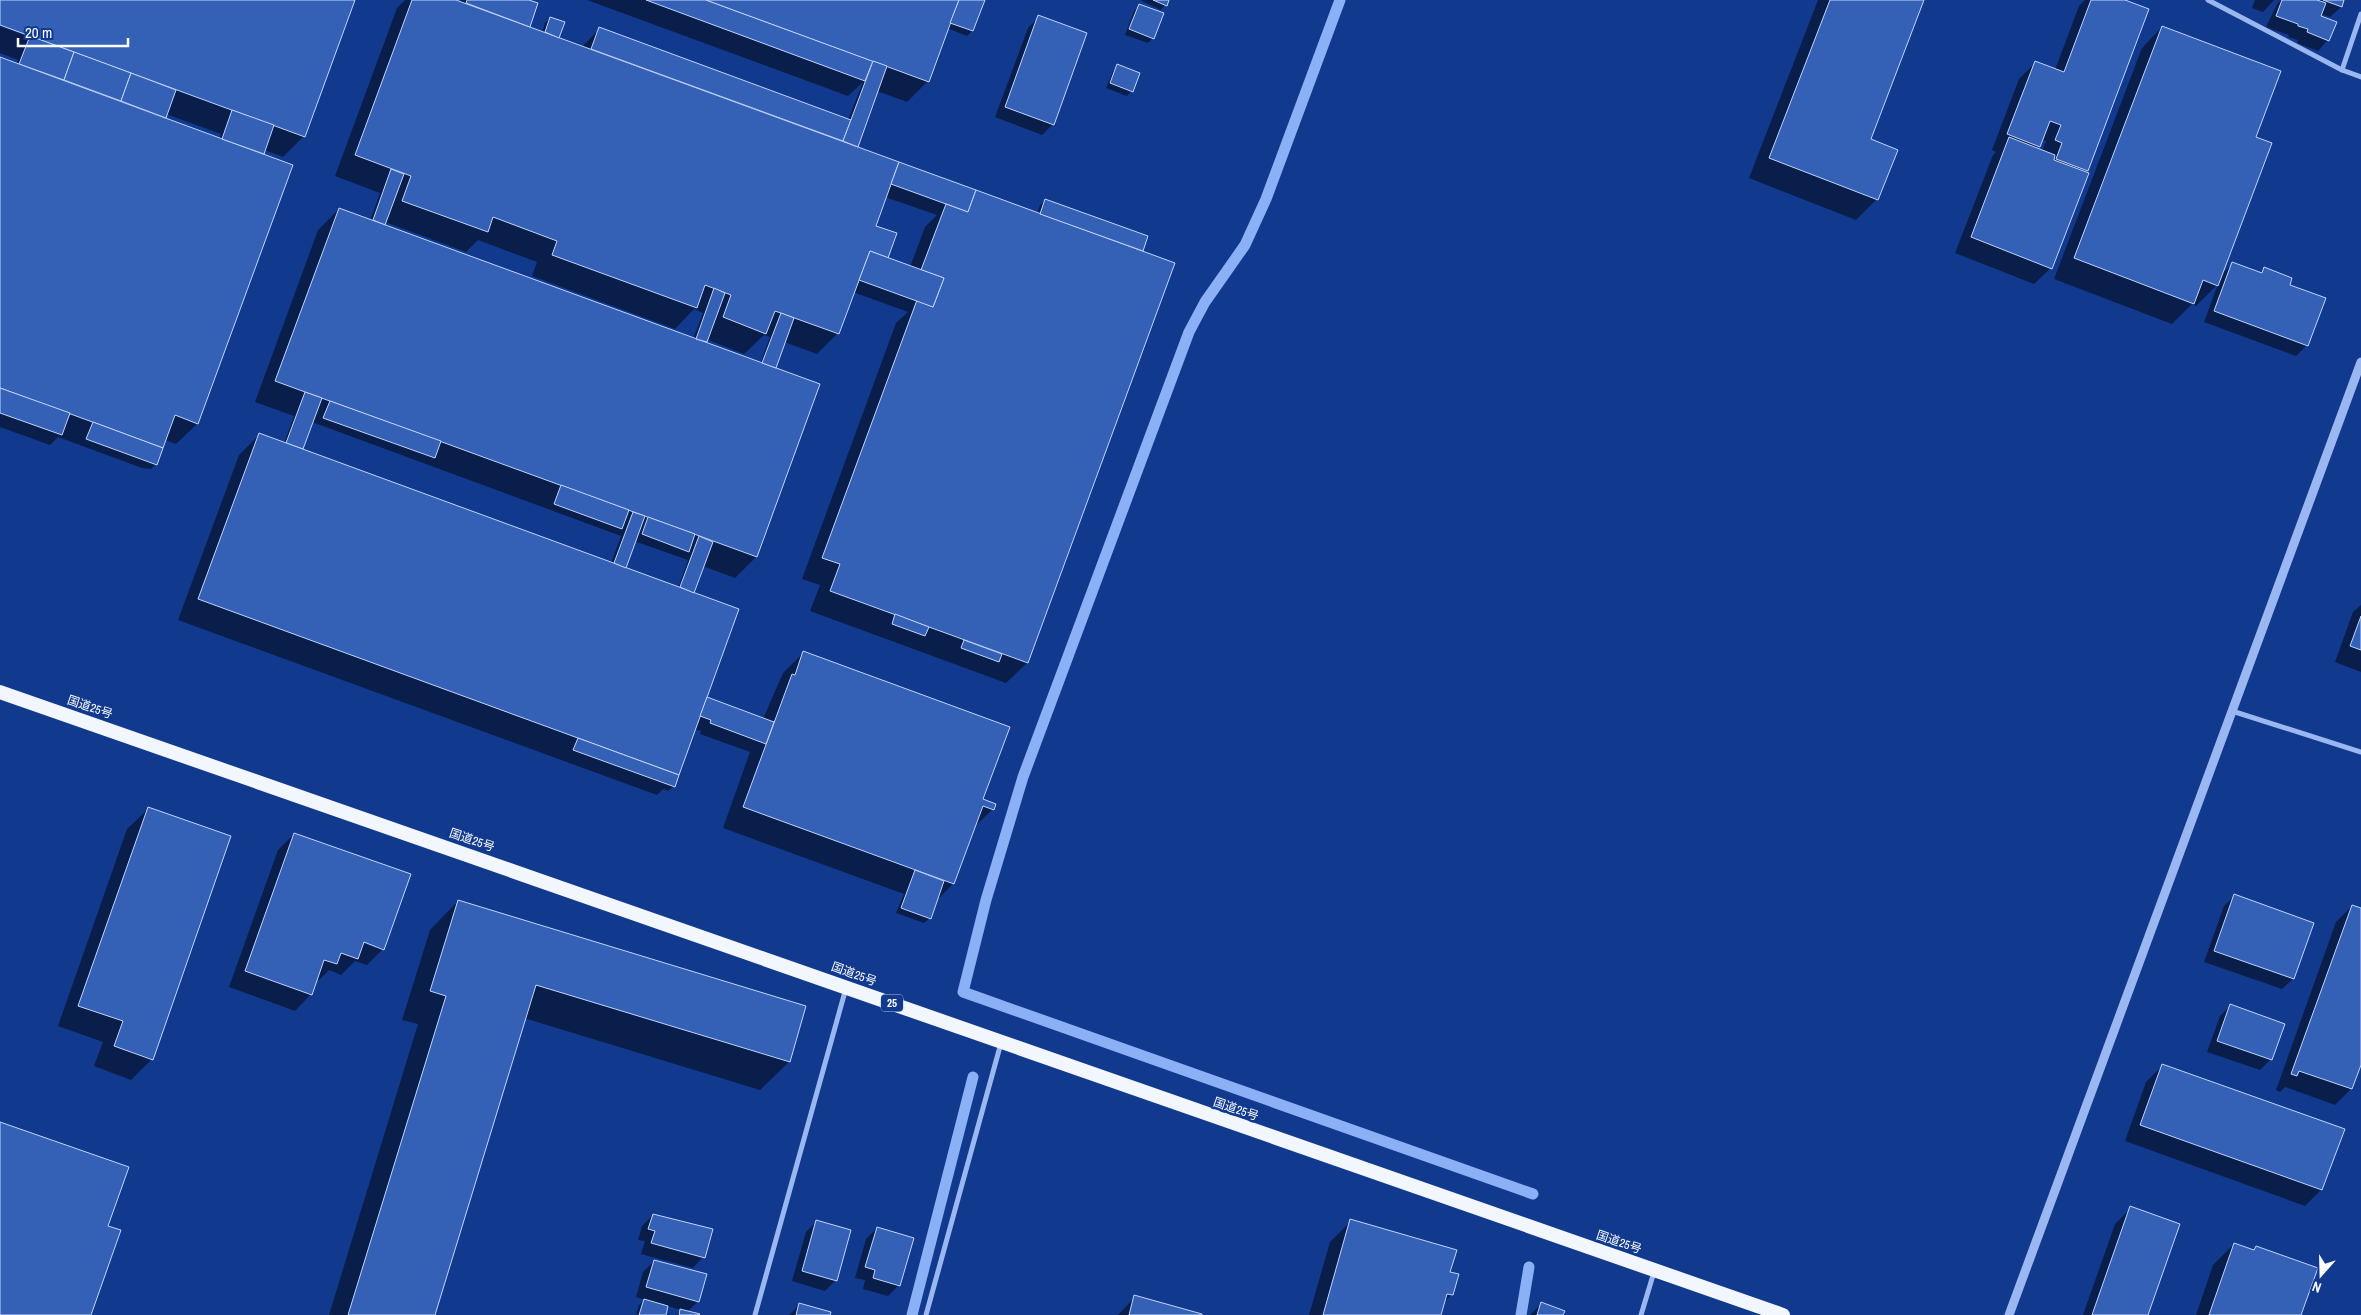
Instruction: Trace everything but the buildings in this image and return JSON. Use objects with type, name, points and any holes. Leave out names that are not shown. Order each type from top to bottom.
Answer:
[{"type":"highway","name":"国道25号","points":[[0,692],[1783,1315]]},
{"type":"street","points":[[2208,0],[2342,70],[2361,77]]},
{"type":"street","points":[[2342,70],[2361,14]]},
{"type":"street","points":[[2009,1315],[2361,362]]},
{"type":"street","points":[[2232,711],[2361,752]]},
{"type":"street","points":[[755,1315],[846,987]]},
{"type":"street","points":[[926,1315],[1001,1043]]},
{"type":"street","points":[[1641,1315],[1655,1271]]},
{"type":"waterway","points":[[1340,0],[1266,199],[1245,245],[1205,302],[1189,332],[1023,777],[986,900],[963,992],[1533,1194]]},
{"type":"waterway","points":[[912,1315],[973,1077]]},
{"type":"waterway","points":[[1521,1315],[1529,1267]]}]
